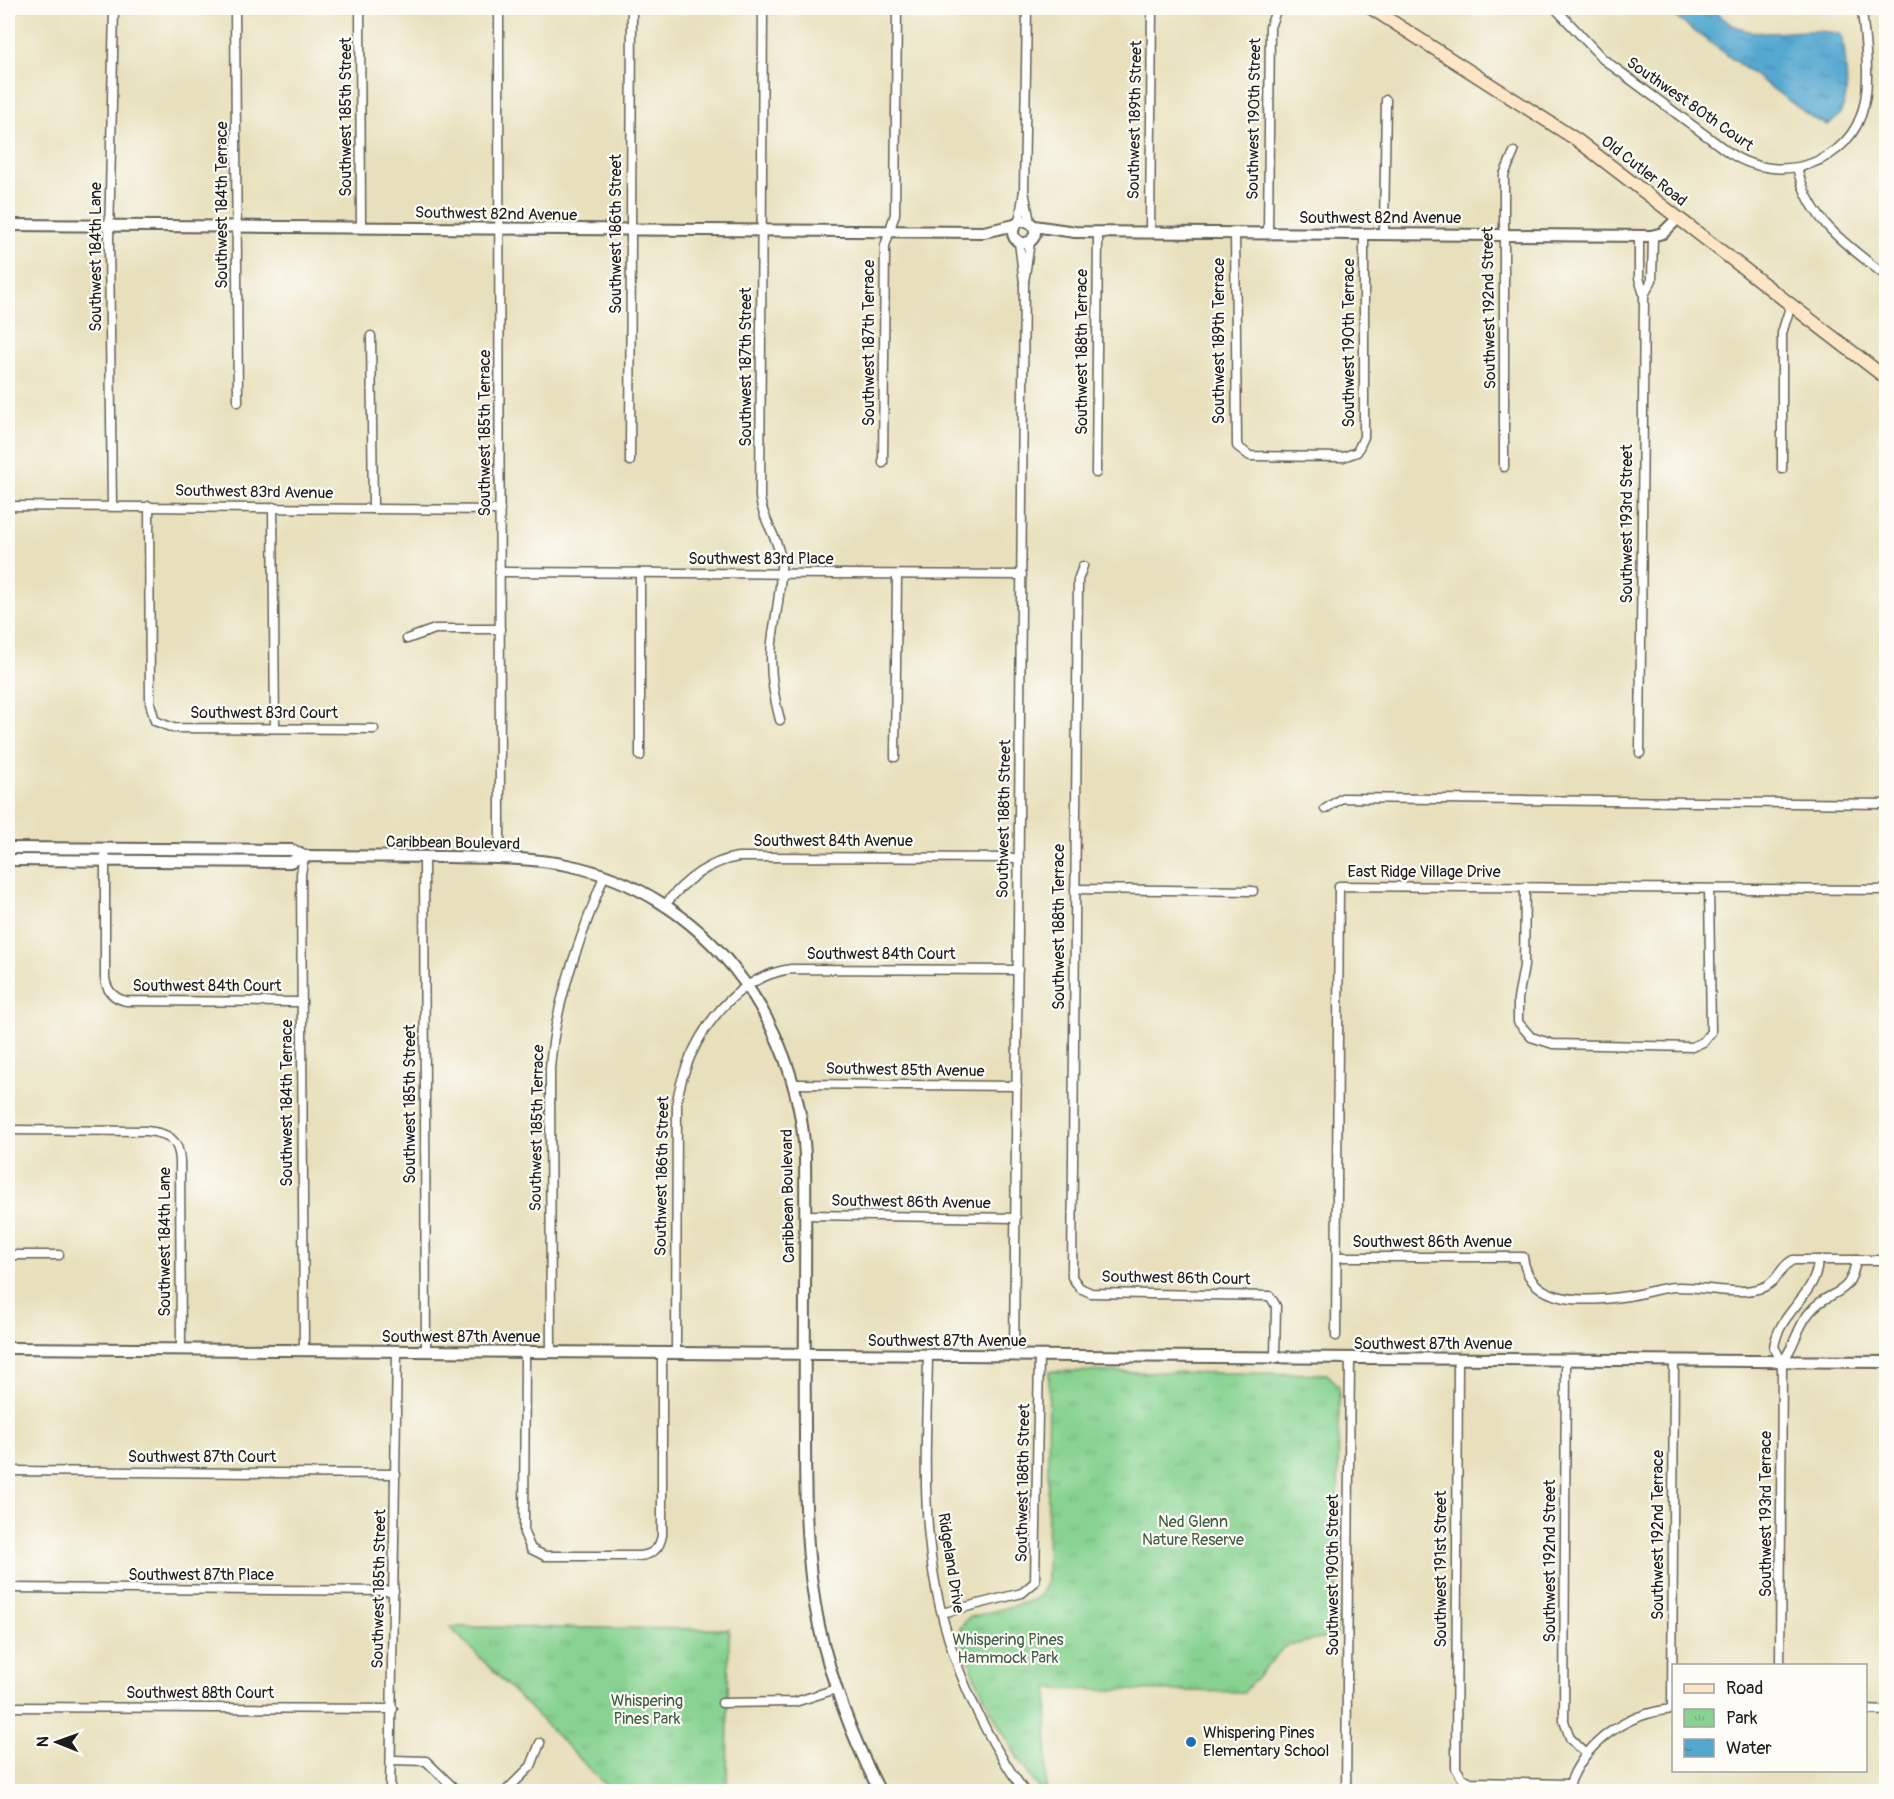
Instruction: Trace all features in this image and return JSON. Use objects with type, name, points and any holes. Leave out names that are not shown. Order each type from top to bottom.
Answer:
[{"type":"main road","name":"Old Cutler Road","points":[[1371,8],[1577,140],[1887,378]]},
{"type":"street","name":"Southwest 184th Lane","points":[[112,506],[110,225],[114,8]]},
{"type":"street","name":"Southwest 184th Terrace","points":[[235,8],[238,402]]},
{"type":"street","name":"Southwest 185th Street","points":[[360,8],[361,227]]},
{"type":"street","name":"Southwest 185th Terrace","points":[[500,8],[500,858]]},
{"type":"street","name":"Southwest 186th Street","points":[[630,461],[632,8]]},
{"type":"street","name":"Southwest 187th Street","points":[[763,8],[760,497],[763,513],[780,552],[781,574],[771,668],[780,720]]},
{"type":"street","name":"Southwest 187th Terrace","points":[[883,463],[885,246],[895,214],[897,8]]},
{"type":"street","name":"Southwest 188th Street","points":[[1014,1356],[1024,282],[1027,235],[1024,191],[1027,8]]},
{"type":"street","name":"Southwest 189th Street","points":[[1150,232],[1152,8]]},
{"type":"street","name":"Southwest 190th Street","points":[[1268,232],[1270,27],[1277,8]]},
{"type":"street","name":"Southwest 80th Court","points":[[1555,8],[1603,59],[1731,154],[1758,166],[1797,168]]},
{"type":"street","points":[[1862,8],[1867,86],[1860,119],[1848,139],[1835,151],[1797,168],[1808,200],[1824,224],[1887,276]]},
{"type":"street","points":[[1384,233],[1386,100]]},
{"type":"street","name":"Southwest 192nd Street","points":[[1504,467],[1504,175],[1514,152]]},
{"type":"street","name":"Southwest 188th Street","points":[[1017,224],[1021,196],[1024,191]]},
{"type":"street","points":[[1653,236],[1663,233],[1678,218]]},
{"type":"street","name":"Southwest 82nd Avenue","points":[[8,225],[984,232],[1017,224],[1027,235]]},
{"type":"street","points":[[1017,224],[1027,235]]},
{"type":"street","name":"Southwest 82nd Avenue","points":[[984,232],[991,235],[1075,232],[1268,232],[1653,236]]},
{"type":"street","name":"Southwest 188th Terrace","points":[[1096,473],[1098,232]]},
{"type":"street","name":"Southwest 189th Terrace","points":[[1234,232],[1234,434],[1239,449],[1254,456],[1343,458],[1356,452]]},
{"type":"street","name":"Southwest 190th Terrace","points":[[1356,452],[1364,437],[1364,233]]},
{"type":"street","name":"Southwest 193rd Street","points":[[1639,236],[1640,285],[1644,295],[1640,753]]},
{"type":"street","name":"Southwest 193rd Street","points":[[1644,295],[1650,286],[1653,270],[1653,236]]},
{"type":"street","points":[[1639,270],[1653,270]]},
{"type":"street","points":[[1782,469],[1782,333],[1791,304]]},
{"type":"street","points":[[371,336],[373,509]]},
{"type":"street","name":"Southwest 83rd Avenue","points":[[8,506],[500,510]]},
{"type":"street","name":"Southwest 83rd Court","points":[[148,506],[150,703],[155,721],[172,728],[374,729]]},
{"type":"street","points":[[273,507],[275,728]]},
{"type":"street","name":"Southwest 188th Terrace","points":[[1080,1288],[1074,1281],[1071,1269],[1078,580],[1083,566]]},
{"type":"street","name":"Southwest 83rd Place","points":[[499,572],[1022,575]]},
{"type":"street","points":[[640,573],[640,756]]},
{"type":"street","points":[[895,757],[897,575]]},
{"type":"street","points":[[407,639],[435,629],[500,629]]},
{"type":"street","points":[[1325,809],[1342,798],[1887,804]]},
{"type":"street","points":[[8,848],[105,854]]},
{"type":"street","name":"Caribbean Boulevard","points":[[105,854],[292,850],[304,856],[500,858],[553,862],[604,876],[664,906],[710,942],[748,987],[775,1031],[794,1084],[804,1143],[804,1355],[808,1554],[819,1626],[836,1689],[880,1791]]},
{"type":"street","points":[[8,860],[105,854]]},
{"type":"street","name":"Southwest 84th Court","points":[[105,854],[105,977],[107,988],[113,995],[126,1001],[302,1002]]},
{"type":"street","name":"Southwest 184th Terrace","points":[[304,856],[301,874],[304,1351]]},
{"type":"street","name":"Southwest 185th Street","points":[[424,857],[426,1351]]},
{"type":"street","name":"Southwest 84th Avenue","points":[[664,906],[697,873],[722,861],[738,857],[1019,858]]},
{"type":"street","name":"Southwest 185th Terrace","points":[[551,1352],[550,1070],[553,1038],[562,993],[604,876]]},
{"type":"street","name":"East Ridge Village Drive","points":[[1336,1336],[1339,886],[1887,890]]},
{"type":"street","points":[[1525,887],[1524,966],[1517,1014],[1520,1025],[1531,1037],[1553,1044],[1685,1048],[1703,1042],[1711,1032],[1709,889]]},
{"type":"street","points":[[1075,889],[1254,891]]},
{"type":"street","name":"Southwest 84th Court","points":[[748,987],[768,974],[791,969],[1018,970]]},
{"type":"street","name":"Southwest 186th Street","points":[[676,1353],[675,1118],[678,1092],[688,1059],[706,1028],[724,1006],[748,987]]},
{"type":"street","name":"Southwest 85th Avenue","points":[[794,1084],[1017,1086]]},
{"type":"street","name":"Southwest 184th Lane","points":[[8,1130],[147,1131],[171,1136],[178,1146],[180,1161],[181,1350]]},
{"type":"street","name":"Southwest 86th Avenue","points":[[805,1215],[1016,1218]]},
{"type":"street","points":[[8,1254],[59,1255]]},
{"type":"street","name":"Southwest 86th Avenue","points":[[1337,1257],[1523,1257],[1527,1274],[1538,1289],[1550,1295],[1567,1298],[1628,1297],[1670,1287],[1760,1288],[1775,1280],[1790,1261],[1887,1260]]},
{"type":"street","name":"Southwest 193rd Terrace","points":[[1780,1664],[1782,1362],[1774,1347],[1778,1329],[1807,1292],[1817,1274],[1818,1260]]},
{"type":"street","points":[[1782,1362],[1793,1349],[1800,1327],[1819,1304],[1849,1284],[1856,1260]]},
{"type":"street","name":"Southwest 86th Court","points":[[1080,1288],[1091,1293],[1262,1294],[1272,1297],[1276,1306],[1275,1358]]},
{"type":"street","points":[[1807,1292],[1819,1304]]},
{"type":"street","points":[[1785,1318],[1800,1327]]},
{"type":"street","name":"Southwest 87th Avenue","points":[[8,1348],[1887,1362]]},
{"type":"street","name":"Southwest 185th Street","points":[[390,1791],[397,1351]]},
{"type":"street","points":[[525,1352],[524,1533],[531,1549],[540,1555],[557,1556],[639,1556],[656,1550],[662,1534],[662,1353]]},
{"type":"street","name":"Ridgeland Drive","points":[[928,1356],[927,1517],[933,1568],[942,1613],[961,1674],[982,1722],[1004,1761],[1025,1791]]},
{"type":"street","name":"Southwest 188th Street","points":[[942,1613],[1026,1592],[1035,1581],[1039,1356]]},
{"type":"street","name":"Southwest 190th Street","points":[[1346,1791],[1350,1359]]},
{"type":"street","name":"Southwest 191st Street","points":[[1458,1359],[1455,1763],[1462,1778],[1474,1782],[1568,1788]]},
{"type":"street","name":"Southwest 192nd Street","points":[[1566,1360],[1564,1721],[1570,1738],[1586,1754]]},
{"type":"street","name":"Southwest 192nd Terrace","points":[[1673,1664],[1674,1361]]},
{"type":"street","name":"Southwest 87th Court","points":[[8,1471],[396,1474]]},
{"type":"street","name":"Southwest 87th Place","points":[[8,1588],[394,1591]]},
{"type":"street","points":[[722,1703],[795,1702],[836,1689]]},
{"type":"street","name":"Southwest 88th Court","points":[[8,1707],[393,1709]]},
{"type":"street","points":[[1568,1788],[1586,1754],[1616,1727],[1646,1714],[1672,1709]]},
{"type":"street","points":[[1867,1710],[1887,1711]]},
{"type":"street","points":[[505,1791],[531,1766],[540,1743]]},
{"type":"street","points":[[392,1760],[426,1761],[458,1791]]},
{"type":"green space","name":"Ned Glenn Nature Reserve","points":[[1049,1371],[1327,1374],[1339,1386],[1337,1635],[1284,1647],[1244,1692],[1048,1689],[1046,1791],[1041,1792],[992,1713],[972,1668],[960,1627],[968,1618],[1031,1601],[1040,1595],[1047,1581]]},
{"type":"green space","name":"Whispering Pines Park","points":[[450,1627],[729,1629],[727,1791],[611,1791]]},
{"type":"water","points":[[1663,8],[1712,8],[1727,21],[1742,29],[1757,32],[1822,31],[1840,34],[1843,38],[1847,86],[1842,109],[1836,119],[1827,125],[1814,119]]},
{"type":"place","name":"Whispering Pines Elementary School","points":[[1191,1742]]},
{"type":"park label","name":"Whispering Pines Hammock Park","points":[[1008,1649]]}]
